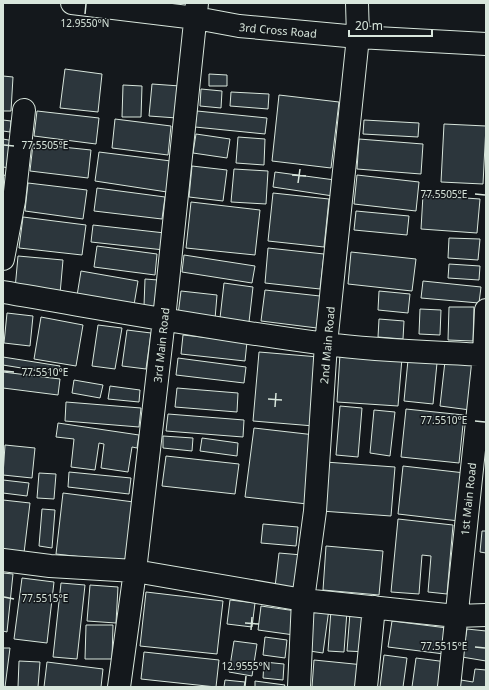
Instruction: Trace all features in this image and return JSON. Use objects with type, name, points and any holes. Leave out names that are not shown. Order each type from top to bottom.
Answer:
[{"type":"street","name":"3rd Cross Road","points":[[72,3],[197,10],[239,26],[358,37],[486,44]]},
{"type":"street","name":"2nd Main Road","points":[[299,687],[303,600],[315,511],[326,344],[358,37],[357,3]]},
{"type":"street","name":"3rd Main Road","points":[[119,687],[135,571],[164,320],[197,10]]},
{"type":"street","points":[[3,259],[14,201],[24,110]]},
{"type":"street","points":[[3,292],[164,320],[326,344],[485,355]]},
{"type":"street","name":"1st Main Road","points":[[449,687],[485,355],[486,310]]},
{"type":"street","points":[[3,560],[50,566],[135,571],[303,600],[456,616],[486,615]]},
{"type":"street","points":[[366,687],[374,607]]},
{"type":"building","points":[[65,69],[102,74],[98,112],[60,108]]},
{"type":"building","points":[[209,74],[227,75],[227,86],[209,86]]},
{"type":"building","points":[[3,76],[13,77],[11,111],[3,111]]},
{"type":"building","points":[[152,84],[180,86],[177,118],[149,116]]},
{"type":"building","points":[[123,85],[142,86],[141,117],[122,117]]},
{"type":"building","points":[[201,89],[222,91],[221,108],[200,106]]},
{"type":"building","points":[[231,92],[269,94],[268,109],[230,106]]},
{"type":"building","points":[[279,95],[339,102],[331,168],[272,161]]},
{"type":"building","points":[[37,111],[99,118],[96,144],[34,136]]},
{"type":"building","points":[[197,111],[267,118],[265,134],[195,127]]},
{"type":"building","points":[[115,119],[171,126],[168,155],[112,148]]},
{"type":"building","points":[[3,120],[11,121],[10,132],[3,131]]},
{"type":"building","points":[[364,120],[419,123],[418,137],[363,134]]},
{"type":"building","points":[[444,124],[486,126],[483,184],[441,182]]},
{"type":"building","points":[[196,134],[230,139],[227,158],[193,153]]},
{"type":"building","points":[[238,137],[265,139],[264,165],[236,163]]},
{"type":"building","points":[[3,139],[14,141],[10,168],[3,167]]},
{"type":"building","points":[[359,139],[423,144],[421,174],[357,169]]},
{"type":"building","points":[[33,144],[91,150],[88,178],[30,171]]},
{"type":"building","points":[[99,152],[171,161],[167,192],[95,181]]},
{"type":"building","points":[[192,166],[227,170],[223,201],[189,197]]},
{"type":"building","points":[[234,169],[268,171],[266,204],[231,202]]},
{"type":"building","points":[[275,172],[335,180],[333,196],[273,187]]},
{"type":"building","points":[[3,175],[10,176],[3,209]]},
{"type":"building","points":[[357,175],[419,182],[416,211],[354,204]]},
{"type":"building","points":[[28,183],[87,190],[83,219],[25,211]]},
{"type":"building","points":[[97,188],[165,197],[162,219],[94,211]]},
{"type":"building","points":[[273,193],[329,199],[324,247],[268,241]]},
{"type":"building","points":[[423,195],[480,199],[477,233],[421,229]]},
{"type":"building","points":[[191,202],[260,210],[255,255],[186,248]]},
{"type":"building","points":[[356,211],[409,216],[407,235],[354,230]]},
{"type":"building","points":[[23,217],[86,225],[82,255],[19,248]]},
{"type":"building","points":[[93,225],[165,233],[164,250],[91,242]]},
{"type":"building","points":[[449,238],[480,239],[478,260],[448,258]]},
{"type":"building","points":[[97,246],[157,254],[155,275],[94,267]]},
{"type":"building","points":[[268,248],[324,254],[320,289],[265,283]]},
{"type":"building","points":[[351,252],[416,259],[412,291],[348,284]]},
{"type":"building","points":[[184,255],[255,266],[252,283],[182,272]]},
{"type":"building","points":[[18,256],[63,260],[60,294],[15,289]]},
{"type":"building","points":[[449,264],[480,266],[479,280],[448,278]]},
{"type":"building","points":[[81,271],[138,281],[133,311],[76,302]]},
{"type":"building","points":[[145,279],[158,280],[157,307],[144,306]]},
{"type":"building","points":[[423,281],[481,287],[479,303],[421,298]]},
{"type":"building","points":[[224,283],[253,287],[249,322],[220,318]]},
{"type":"building","points":[[265,290],[320,296],[317,328],[261,321]]},
{"type":"building","points":[[181,291],[217,295],[215,319],[178,315]]},
{"type":"building","points":[[379,291],[410,294],[408,313],[378,310]]},
{"type":"building","points":[[449,307],[474,307],[473,341],[448,340]]},
{"type":"building","points":[[420,309],[441,310],[440,335],[419,334]]},
{"type":"building","points":[[7,313],[33,316],[30,346],[4,343]]},
{"type":"building","points":[[41,317],[83,325],[76,366],[34,359]]},
{"type":"building","points":[[379,319],[404,321],[403,339],[378,337]]},
{"type":"building","points":[[98,325],[122,328],[115,369],[92,366]]},
{"type":"building","points":[[127,330],[151,333],[146,369],[122,366]]},
{"type":"building","points":[[183,335],[247,342],[245,361],[181,354]]},
{"type":"building","points":[[259,352],[319,357],[314,426],[253,421]]},
{"type":"building","points":[[340,354],[402,358],[398,406],[337,402]]},
{"type":"building","points":[[3,357],[60,366],[58,374],[3,365]]},
{"type":"building","points":[[178,358],[246,367],[244,383],[176,375]]},
{"type":"building","points":[[408,360],[437,363],[433,404],[404,401]]},
{"type":"building","points":[[445,361],[474,364],[470,410],[440,406]]},
{"type":"building","points":[[3,372],[60,379],[58,395],[3,388]]},
{"type":"building","points":[[74,380],[103,385],[100,398],[72,393]]},
{"type":"building","points":[[110,386],[140,390],[139,402],[108,399]]},
{"type":"building","points":[[177,388],[238,393],[237,412],[175,407]]},
{"type":"building","points":[[66,402],[141,408],[139,427],[65,421]]},
{"type":"building","points":[[340,406],[362,408],[358,457],[336,455]]},
{"type":"building","points":[[406,409],[464,415],[459,463],[401,457]]},
{"type":"building","points":[[374,410],[395,412],[390,456],[370,453]]},
{"type":"building","points":[[168,414],[244,420],[243,437],[166,431]]},
{"type":"building","points":[[58,423],[139,435],[137,448],[132,447],[128,472],[101,468],[104,444],[99,443],[95,470],[71,467],[74,439],[56,437]]},
{"type":"building","points":[[254,428],[315,435],[307,504],[245,497]]},
{"type":"building","points":[[163,436],[193,438],[192,451],[163,448]]},
{"type":"building","points":[[202,438],[238,443],[237,456],[200,451]]},
{"type":"building","points":[[5,445],[35,448],[32,478],[3,475]]},
{"type":"building","points":[[166,456],[239,464],[235,494],[162,486]]},
{"type":"building","points":[[325,462],[395,467],[391,516],[321,511]]},
{"type":"building","points":[[403,466],[465,473],[459,521],[398,514]]},
{"type":"building","points":[[69,472],[131,478],[129,494],[68,487]]},
{"type":"building","points":[[39,473],[56,474],[54,499],[37,498]]},
{"type":"building","points":[[3,480],[29,483],[27,496],[3,493]]},
{"type":"building","points":[[63,493],[134,502],[127,562],[56,554]]},
{"type":"building","points":[[3,500],[30,503],[24,553],[3,551]]},
{"type":"building","points":[[42,509],[55,510],[52,548],[39,546]]},
{"type":"building","points":[[398,519],[453,525],[447,594],[428,592],[431,556],[422,555],[419,594],[391,592]]},
{"type":"building","points":[[263,524],[298,527],[296,546],[261,543]]},
{"type":"building","points":[[482,531],[486,531],[486,553],[480,552]]},
{"type":"building","points":[[326,546],[383,551],[379,595],[323,590]]},
{"type":"building","points":[[279,553],[302,555],[299,590],[275,587]]},
{"type":"building","points":[[3,573],[13,574],[7,632],[3,631]]},
{"type":"building","points":[[22,578],[54,582],[47,643],[14,639]]},
{"type":"building","points":[[61,583],[85,585],[77,659],[53,657]]},
{"type":"building","points":[[90,585],[118,587],[116,623],[87,621]]},
{"type":"building","points":[[146,592],[223,601],[217,654],[140,646]]},
{"type":"building","points":[[230,600],[255,603],[252,627],[227,624]]},
{"type":"building","points":[[261,606],[296,611],[294,635],[258,630]]},
{"type":"building","points":[[309,606],[329,609],[323,653],[303,650]]},
{"type":"building","points":[[331,610],[347,611],[344,652],[328,651]]},
{"type":"building","points":[[350,613],[370,614],[367,652],[347,651]]},
{"type":"building","points":[[392,621],[447,628],[444,654],[388,647]]},
{"type":"building","points":[[86,625],[113,625],[112,659],[85,659]]},
{"type":"building","points":[[467,629],[486,631],[486,661],[462,657]]},
{"type":"building","points":[[265,637],[287,640],[285,658],[263,655]]},
{"type":"building","points":[[234,641],[257,644],[252,676],[229,672]]},
{"type":"building","points":[[3,648],[10,648],[5,687],[3,687]]},
{"type":"building","points":[[144,652],[219,660],[216,687],[141,679]]},
{"type":"building","points":[[384,655],[407,658],[403,687],[380,687]]},
{"type":"building","points":[[416,658],[447,662],[443,687],[412,687]]},
{"type":"building","points":[[314,660],[364,665],[362,687],[312,687]]},
{"type":"building","points":[[19,661],[40,662],[38,687],[18,687]]},
{"type":"building","points":[[47,662],[103,669],[101,687],[44,687]]},
{"type":"building","points":[[264,662],[284,664],[283,680],[263,678]]},
{"type":"building","points":[[475,669],[486,670],[486,687],[460,687],[461,680],[473,682]]},
{"type":"building","points":[[225,680],[245,682],[244,687],[224,687]]},
{"type":"building","points":[[255,681],[285,685],[284,687],[255,687]]}]
